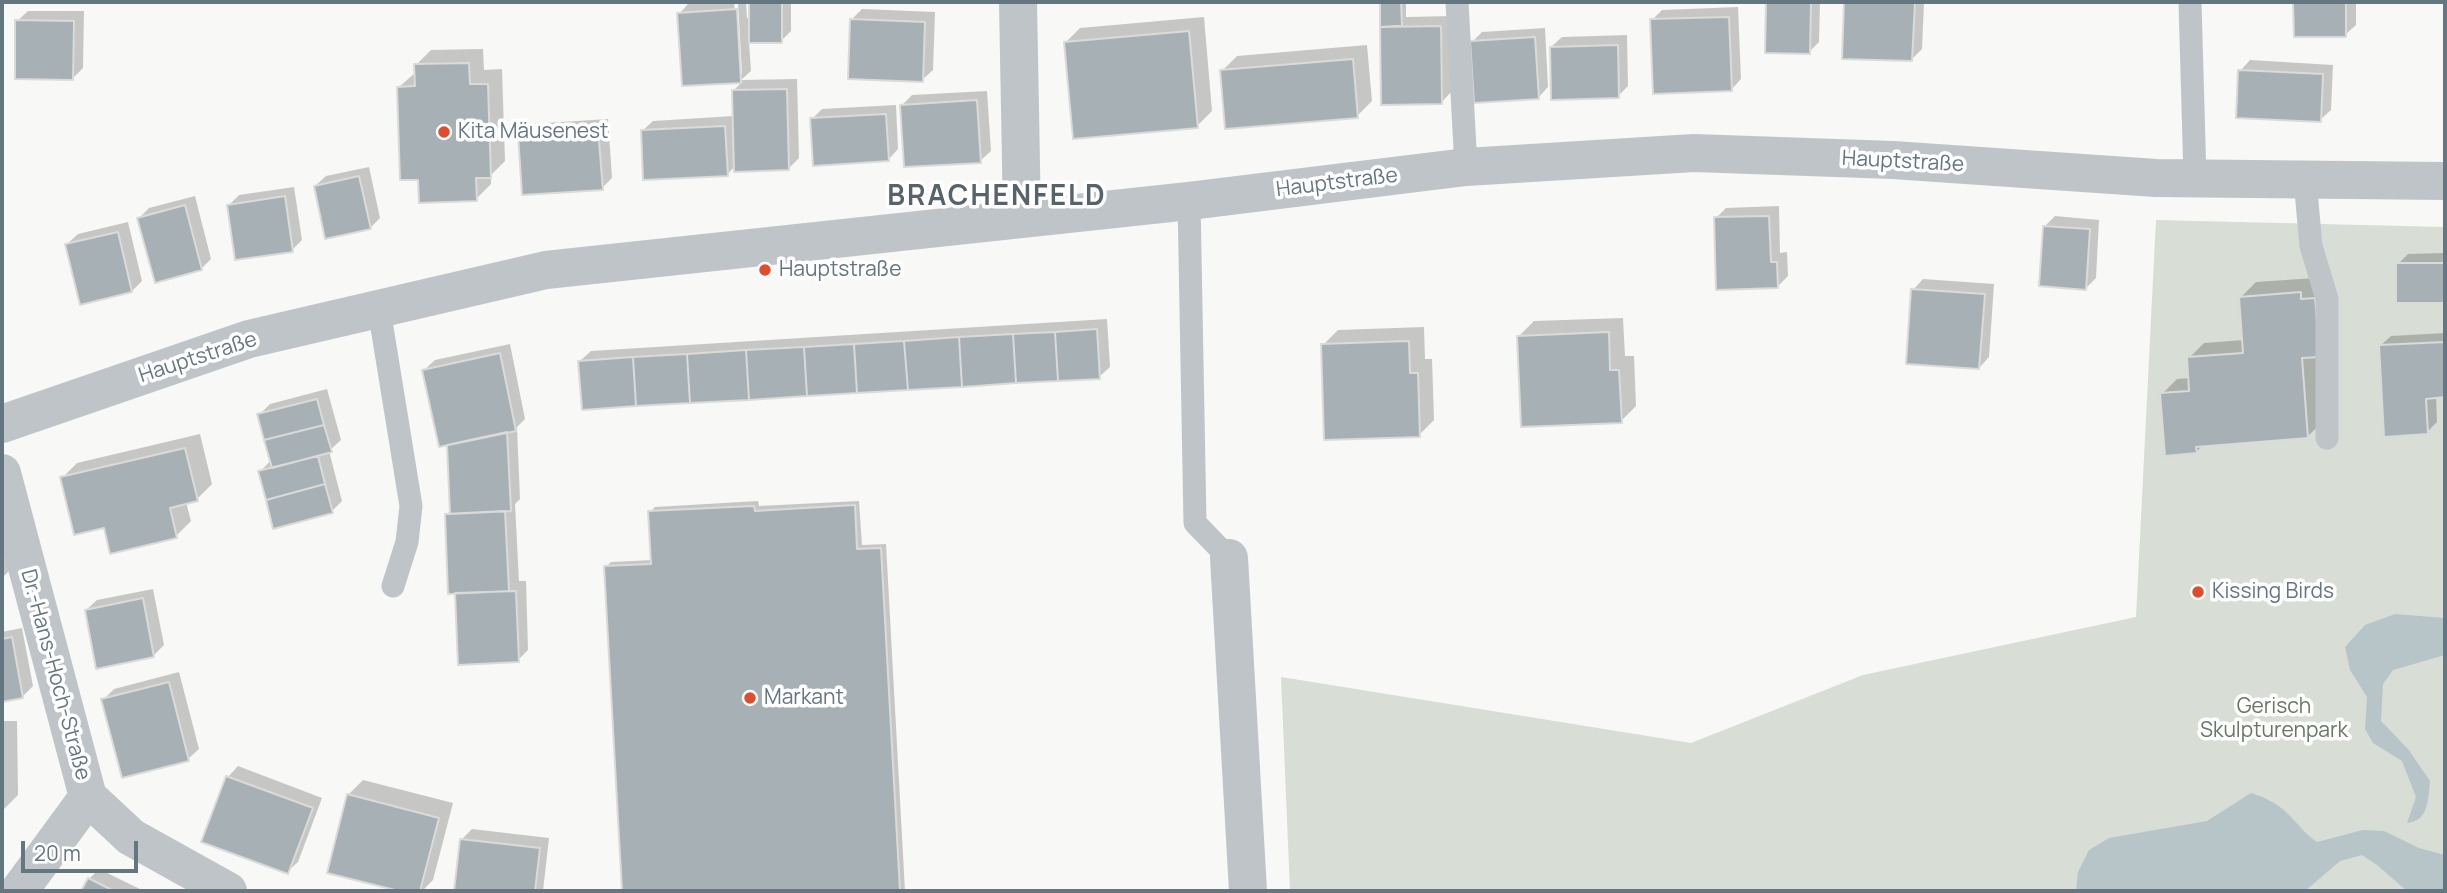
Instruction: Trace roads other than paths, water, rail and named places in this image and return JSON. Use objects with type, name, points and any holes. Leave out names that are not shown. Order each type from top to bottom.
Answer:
[{"type":"street","points":[[1018,2],[1022,218]]},
{"type":"street","name":"Hauptstraße","points":[[2,424],[249,339],[546,270],[1189,201],[1466,167],[1695,153],[1893,160],[2156,178],[2445,181]]},
{"type":"street","name":"Dr.-Hans-Hoch-Straße","points":[[2,473],[88,797],[131,837],[228,891]]},
{"type":"street","points":[[1228,558],[1248,891]]},
{"type":"street","name":"Dr.-Hans-Hoch-Straße","points":[[19,891],[88,797]]},
{"type":"lane","points":[[1457,2],[1466,167]]},
{"type":"lane","points":[[2190,2],[2195,178]]},
{"type":"lane","points":[[2305,180],[2311,246],[2328,299],[2327,438]]},
{"type":"lane","points":[[1189,201],[1195,523],[1228,558]]},
{"type":"lane","points":[[379,309],[411,506],[407,542],[393,586]]},
{"type":"place","name":"Kita Mäusenest","points":[[444,132]]},
{"type":"place","name":"Hauptstraße","points":[[765,270]]},
{"type":"place","name":"Kissing Birds","points":[[2198,592]]},
{"type":"place","name":"Markant","points":[[750,698]]},
{"type":"district","name":"BRACHENFELD","points":[[997,197]]},
{"type":"park label","name":"Gerisch Skulpturenpark","points":[[2274,719]]}]
